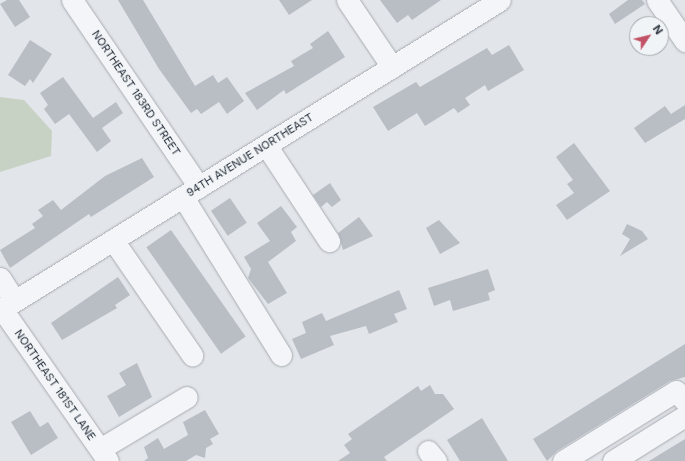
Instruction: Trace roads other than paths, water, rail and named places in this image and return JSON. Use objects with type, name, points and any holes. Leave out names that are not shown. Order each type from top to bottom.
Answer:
[{"type":"street","name":"NORTHEAST 183RD STREET","points":[[72,0],[191,192],[281,355]]},
{"type":"street","points":[[347,0],[392,67]]},
{"type":"street","name":"94TH AVENUE NORTHEAST","points":[[6,307],[500,0]]},
{"type":"street","points":[[657,0],[685,41]]},
{"type":"street","points":[[266,145],[329,241]]},
{"type":"street","points":[[113,240],[192,354]]},
{"type":"street","name":"NORTHEAST 181ST LANE","points":[[0,278],[6,307],[104,455]]},
{"type":"street","points":[[563,461],[680,396]]},
{"type":"street","points":[[104,455],[187,397]]},
{"type":"street","points":[[613,461],[685,416]]}]
